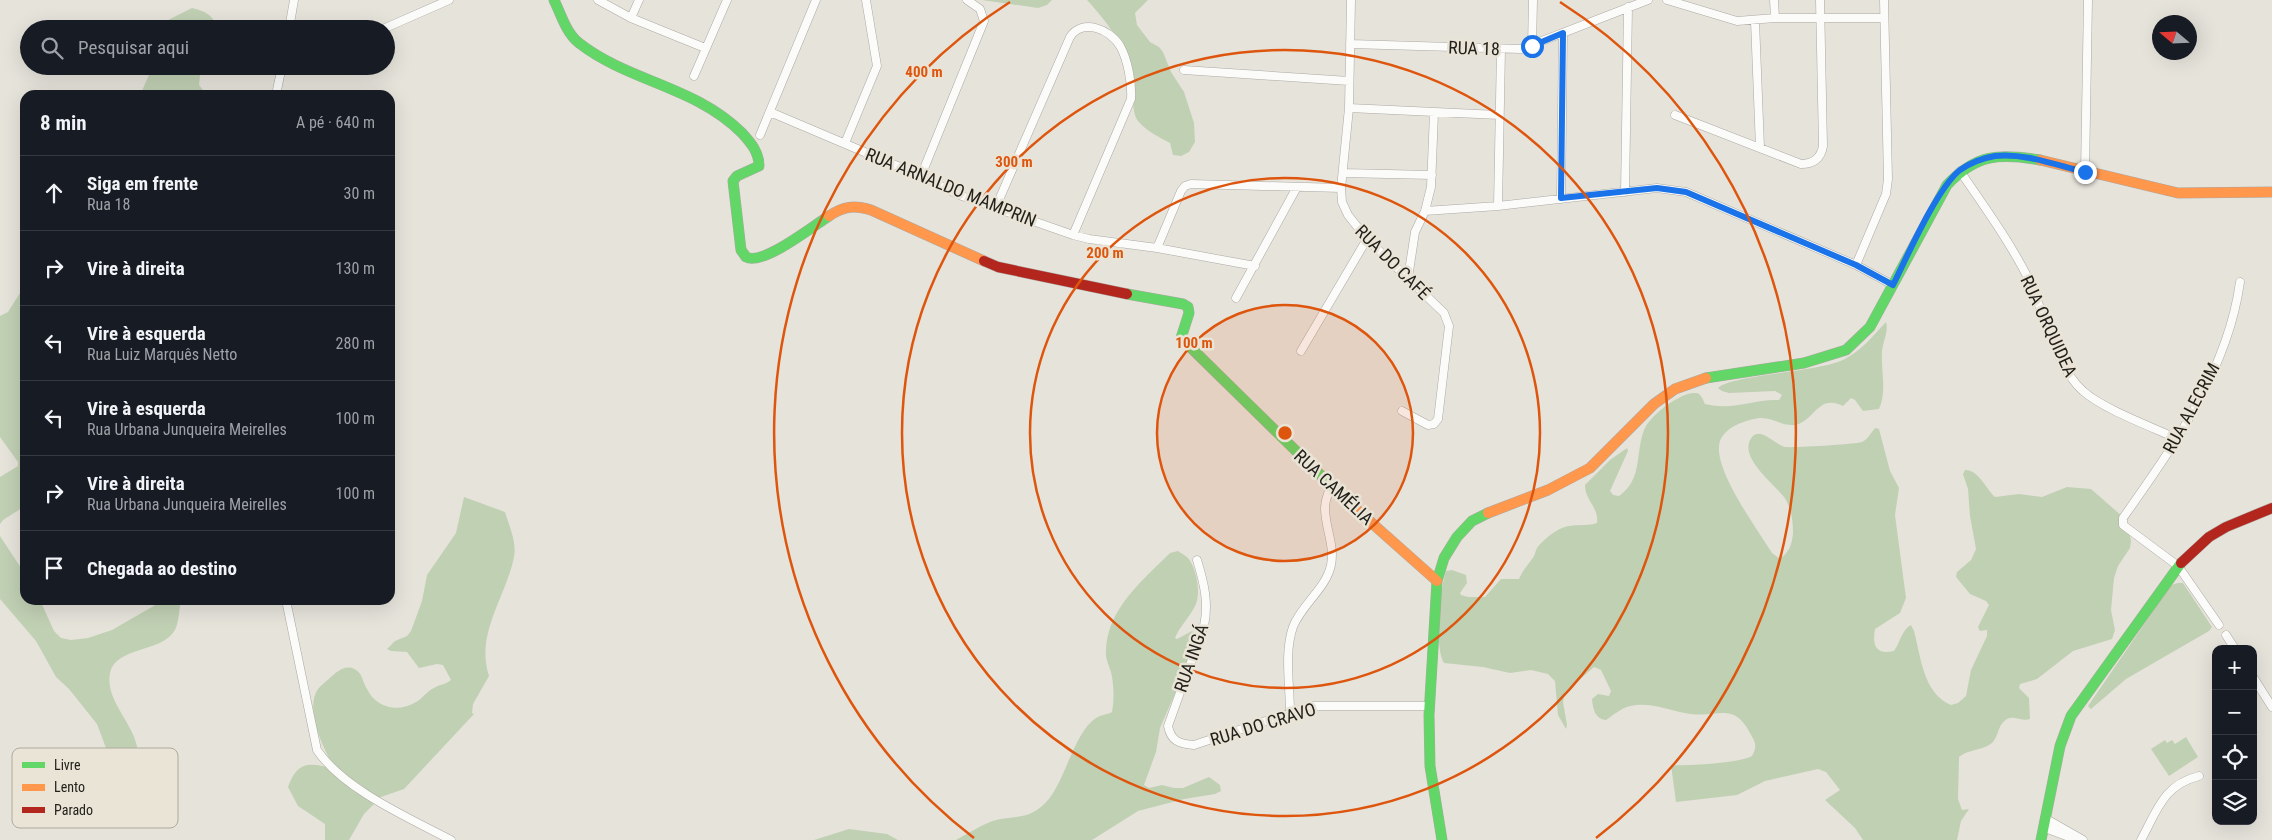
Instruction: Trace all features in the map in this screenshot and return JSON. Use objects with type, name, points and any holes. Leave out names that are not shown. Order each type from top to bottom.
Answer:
[{"type":"street","points":[[291,20],[294,0]]},
{"type":"street","points":[[395,23],[449,0]]},
{"type":"street","name":"RUA CAMÉLIA","points":[[554,0],[577,42],[610,62],[695,97],[720,114],[743,135],[758,154],[759,166],[738,176],[732,186],[741,250],[749,260],[757,260],[768,256],[841,208],[856,206],[871,210],[998,267],[1087,287],[1178,303],[1188,307],[1189,313],[1181,338],[1331,486],[1437,582]]},
{"type":"street","points":[[598,0],[631,18],[705,48]]},
{"type":"street","points":[[631,18],[639,0]]},
{"type":"street","points":[[694,76],[726,0]]},
{"type":"street","points":[[760,135],[816,0]]},
{"type":"street","points":[[845,143],[876,66],[866,0]]},
{"type":"street","points":[[921,176],[984,20],[980,9],[966,0]]},
{"type":"street","points":[[1341,0],[1351,0]]},
{"type":"street","name":"RUA DO CAFÉ","points":[[1351,0],[1349,108],[1341,188],[1342,202],[1348,215],[1367,239],[1444,313],[1449,326],[1438,419],[1434,424],[1428,425],[1402,410]]},
{"type":"street","points":[[1532,46],[1533,0]]},
{"type":"street","name":"RUA 18","points":[[1350,44],[1521,49],[1648,0]]},
{"type":"street","points":[[1667,0],[1737,21],[1775,18],[1884,18]]},
{"type":"street","points":[[1774,0],[1775,18]]},
{"type":"street","points":[[1675,115],[1801,164],[1811,162],[1820,156],[1823,146],[1820,0]]},
{"type":"street","points":[[1856,265],[1886,194],[1888,179],[1884,0]]},
{"type":"street","points":[[2085,172],[2088,0]]},
{"type":"street","points":[[1625,192],[1628,7]]},
{"type":"street","points":[[1756,21],[1760,148]]},
{"type":"street","points":[[995,209],[1070,37],[1075,29],[1084,26],[1096,28],[1109,36],[1121,48],[1130,78],[1131,99],[1073,235]]},
{"type":"street","points":[[1561,198],[1563,33]]},
{"type":"street","points":[[1498,206],[1501,49]]},
{"type":"street","points":[[1184,70],[1349,81]]},
{"type":"street","points":[[277,90],[280,75]]},
{"type":"street","points":[[1349,108],[1499,115]]},
{"type":"street","name":"RUA ARNALDO MAMPRIN","points":[[770,112],[921,176],[960,195],[995,209],[1073,235],[1255,266]]},
{"type":"street","points":[[1408,278],[1415,232],[1425,211],[1432,187],[1434,113]]},
{"type":"street","points":[[1442,840],[1430,766],[1430,706],[1437,582],[1444,558],[1457,537],[1472,521],[1489,512],[1548,490],[1590,468],[1654,404],[1675,389],[1702,379],[1804,363],[1846,350],[1870,327],[1947,185],[1960,171],[1976,161],[1995,156],[2016,156],[2178,193],[2272,192]]},
{"type":"street","name":"RUA ORQUIDEA","points":[[1960,171],[2012,250],[2027,278],[2067,373],[2083,392],[2178,439]]},
{"type":"street","points":[[1343,173],[1432,175]]},
{"type":"street","points":[[1157,248],[1181,191],[1185,186],[1198,184],[1341,188]]},
{"type":"street","points":[[1236,298],[1297,187]]},
{"type":"street","points":[[1425,211],[1498,206],[1657,188],[1686,192],[1856,265],[1893,285]]},
{"type":"street","points":[[1301,350],[1367,239]]},
{"type":"street","name":"RUA ALECRIM","points":[[2178,566],[2123,525],[2123,518],[2178,439],[2203,391],[2224,346],[2237,306],[2240,282]]},
{"type":"street","points":[[1290,712],[1289,643],[1293,626],[1304,607],[1324,582],[1330,568],[1333,553],[1325,508],[1331,486]]},
{"type":"street","points":[[2041,840],[2046,824],[2062,734],[2068,722],[2178,566],[2209,537],[2234,523],[2272,508]]},
{"type":"street","name":"RUA INGÁ","points":[[1168,726],[1207,613],[1203,580],[1197,560]]},
{"type":"street","points":[[2178,566],[2219,625]]},
{"type":"street","points":[[289,605],[317,750],[324,761],[335,771],[399,814],[451,840]]},
{"type":"street","points":[[2226,635],[2232,645]]},
{"type":"street","points":[[2257,683],[2272,707]]},
{"type":"street","name":"RUA DO CRAVO","points":[[1168,726],[1174,740],[1182,744],[1194,745],[1311,706],[1430,706]]},
{"type":"street","points":[[2141,840],[2168,791],[2186,779],[2199,776]]},
{"type":"street","points":[[2046,824],[2077,840]]},
{"type":"street","points":[[2046,824],[2084,840]]},
{"type":"green space","points":[[982,0],[1052,0],[1047,5],[1038,8]]},
{"type":"green space","points":[[1087,0],[1148,0],[1135,13],[1137,25],[1150,42],[1159,47],[1163,52],[1171,72],[1184,92],[1194,123],[1195,142],[1189,152],[1181,156],[1173,155],[1170,143],[1149,131],[1138,121],[1133,106],[1133,80],[1126,57],[1116,37]]},
{"type":"green space","points":[[192,8],[209,15],[213,20],[169,20]]},
{"type":"green space","points":[[149,75],[200,75],[199,85],[203,90],[142,90]]},
{"type":"green space","points":[[20,293],[20,509],[0,524],[0,477],[18,466],[18,462],[0,437],[0,316],[8,312]]},
{"type":"green space","points":[[1886,322],[1887,330],[1882,353],[1883,395],[1879,409],[1863,411],[1855,400],[1851,398],[1843,406],[1827,403],[1801,423],[1794,425],[1765,418],[1749,420],[1734,426],[1722,436],[1719,452],[1722,466],[1737,498],[1772,553],[1780,559],[1790,548],[1792,541],[1791,512],[1782,494],[1760,471],[1749,454],[1749,445],[1752,437],[1756,434],[1764,435],[1786,447],[1825,446],[1862,442],[1875,428],[1879,429],[1890,471],[1899,488],[1895,515],[1906,598],[1900,613],[1875,629],[1874,640],[1879,650],[1883,652],[1894,651],[1903,633],[1911,625],[1921,663],[1934,692],[1951,705],[1958,703],[1966,696],[1971,670],[1987,636],[1987,630],[1980,631],[1978,627],[1989,605],[1986,601],[1970,594],[1956,577],[1957,572],[1971,560],[1976,549],[1970,516],[1968,489],[1963,474],[1965,470],[1978,476],[1995,497],[2019,494],[2042,497],[2067,487],[2091,489],[2123,517],[2128,526],[2131,541],[2130,548],[2118,566],[2114,578],[2111,610],[2115,630],[2112,639],[2073,651],[2037,679],[2020,684],[2019,688],[2029,698],[2030,719],[2007,719],[2001,724],[1992,743],[1959,757],[1958,799],[1962,810],[1969,809],[1961,821],[1957,840],[1863,840],[1855,828],[1825,800],[1840,790],[1826,772],[1818,769],[1765,781],[1737,795],[1676,802],[1671,765],[1725,762],[1752,756],[1755,750],[1754,740],[1738,717],[1723,713],[1685,713],[1655,706],[1636,705],[1620,710],[1606,720],[1599,718],[1595,713],[1592,699],[1598,694],[1609,696],[1611,691],[1601,670],[1594,667],[1565,692],[1563,702],[1566,729],[1558,715],[1555,681],[1548,674],[1531,670],[1510,673],[1483,667],[1444,663],[1439,645],[1439,632],[1440,604],[1446,571],[1452,570],[1466,575],[1467,583],[1460,593],[1468,597],[1485,597],[1501,579],[1519,579],[1534,557],[1537,548],[1552,534],[1566,527],[1597,523],[1596,513],[1587,495],[1585,485],[1610,460],[1627,448],[1628,451],[1610,491],[1613,495],[1619,496],[1627,489],[1635,474],[1641,439],[1647,424],[1674,400],[1690,393],[1698,393],[1705,404],[1716,406],[1734,406],[1760,401],[1779,400],[1782,395],[1775,391],[1729,393],[1718,388],[1739,380],[1814,368],[1843,360],[1861,348]]},
{"type":"green space","points":[[464,497],[505,512],[515,552],[510,572],[489,630],[486,660],[489,676],[473,704],[472,713],[474,714],[404,789],[381,797],[364,814],[349,840],[325,840],[325,824],[298,806],[288,787],[296,772],[306,765],[319,765],[335,769],[317,729],[314,718],[314,697],[321,685],[341,669],[346,668],[352,668],[358,672],[376,701],[395,708],[416,702],[431,689],[451,680],[443,665],[437,664],[419,668],[407,652],[387,649],[395,641],[407,636],[411,631],[422,601],[427,575],[456,533]]},
{"type":"green space","points":[[0,536],[20,566],[20,605],[42,605],[54,631],[61,638],[71,640],[88,638],[112,630],[155,605],[180,605],[175,630],[169,637],[160,643],[121,658],[114,664],[110,673],[110,686],[114,699],[128,724],[137,748],[106,748],[97,724],[69,689],[56,677],[36,641],[0,599]]},
{"type":"green space","points":[[1178,551],[1187,557],[1194,569],[1198,597],[1194,608],[1175,638],[1177,639],[1192,631],[1195,633],[1196,639],[1186,668],[1160,728],[1156,752],[1144,785],[1149,788],[1162,785],[1183,788],[1209,777],[1220,785],[1221,791],[1215,794],[1184,799],[1138,811],[1092,840],[956,840],[990,822],[1022,816],[1035,811],[1050,798],[1075,746],[1089,724],[1098,717],[1112,712],[1113,686],[1106,655],[1112,622],[1119,609],[1138,585],[1170,553]]},
{"type":"green space","points":[[2183,583],[2212,627],[2209,631],[2126,679],[2091,709],[2088,706],[2171,585]]},
{"type":"green space","points":[[2186,737],[2198,757],[2169,776],[2151,749],[2165,740],[2167,743],[2172,740],[2175,744]]},
{"type":"green space","points":[[849,829],[887,834],[898,840],[814,840]]},
{"type":"traffic: fast","points":[[554,0],[567,29],[579,43],[619,67],[704,105],[724,117],[751,144],[758,156],[759,166],[737,176],[733,181],[741,250],[746,257],[754,258],[776,251],[829,216]]},
{"type":"traffic: fast","points":[[1706,378],[1804,363],[1846,350],[1870,327],[1947,185],[1968,167],[1989,158],[2012,157],[2040,160]]},
{"type":"traffic: fast","points":[[1127,294],[1183,304],[1188,307],[1189,313],[1181,338],[1347,501]]},
{"type":"traffic: fast","points":[[1442,840],[1430,766],[1429,715],[1437,581],[1444,558],[1457,537],[1472,521],[1488,513]]},
{"type":"traffic: fast","points":[[2041,840],[2060,746],[2071,716],[2181,563]]},
{"type":"traffic: slow","points":[[2040,160],[2178,193],[2272,192]]},
{"type":"traffic: slow","points":[[829,216],[849,207],[871,210],[984,261]]},
{"type":"traffic: slow","points":[[1488,513],[1548,490],[1590,468],[1654,404],[1675,389],[1706,378]]},
{"type":"traffic: slow","points":[[1347,501],[1437,581]]},
{"type":"traffic: jam","points":[[984,261],[998,267],[1127,294]]},
{"type":"traffic: jam","points":[[2181,563],[2209,537],[2226,527],[2272,508]]},
{"type":"route","points":[[1532,46],[1563,33],[1561,198],[1657,188],[1686,192],[1856,265],[1893,285],[1947,185],[1960,171],[1976,161],[1995,156],[2016,156],[2085,172]]}]
